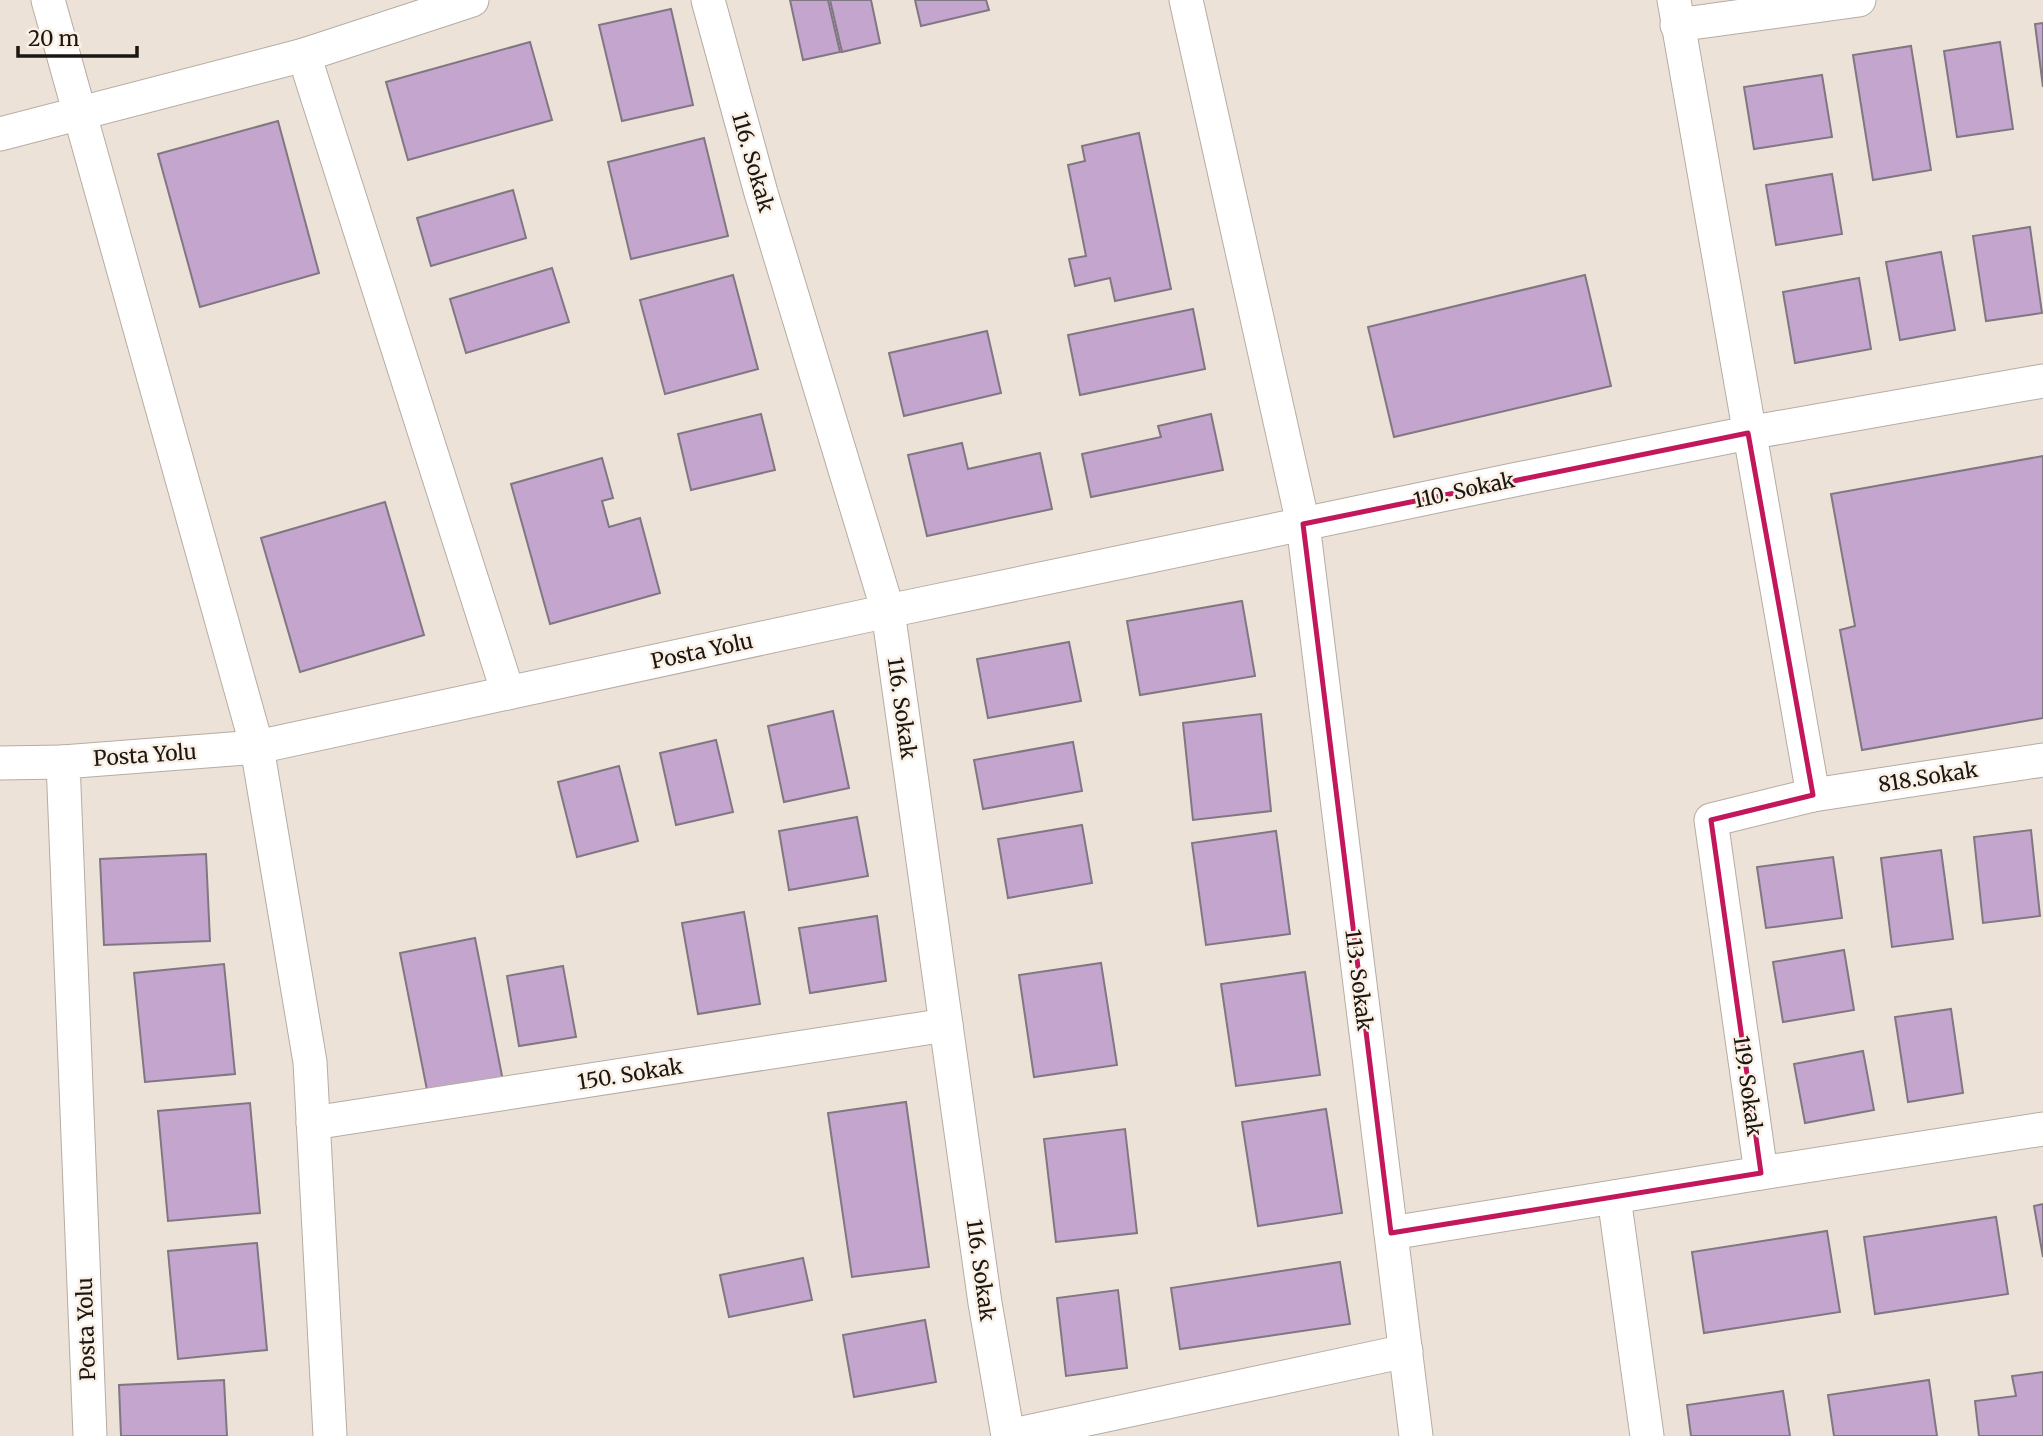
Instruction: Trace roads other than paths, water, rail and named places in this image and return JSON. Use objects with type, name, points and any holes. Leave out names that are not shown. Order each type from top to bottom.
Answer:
[{"type":"street","points":[[48,0],[257,747],[310,1062],[330,1436]]},
{"type":"street","points":[[0,134],[304,55],[472,0]]},
{"type":"street","name":"116. Sokak","points":[[708,0],[761,192],[888,611],[985,1303],[1008,1436]]},
{"type":"street","name":"113. Sokak","points":[[1186,0],[1303,524],[1416,1436]]},
{"type":"street","points":[[1813,795],[1675,13],[1859,0]]},
{"type":"street","points":[[304,55],[508,693]]},
{"type":"street","name":"110. Sokak","points":[[888,611],[1531,476],[1748,433],[2043,381]]},
{"type":"street","name":"Posta Yolu","points":[[90,1436],[62,762],[257,747],[888,611]]},
{"type":"street","name":"818.Sokak","points":[[1813,795],[2043,760]]},
{"type":"street","points":[[0,763],[62,762]]},
{"type":"street","name":"119. Sokak","points":[[1760,1173],[1711,820],[1813,795]]},
{"type":"street","name":"150. Sokak","points":[[313,1123],[946,1026]]},
{"type":"street","points":[[1391,1233],[2043,1129]]},
{"type":"street","points":[[1614,1197],[1647,1436]]},
{"type":"street","points":[[1008,1436],[1406,1351]]}]
